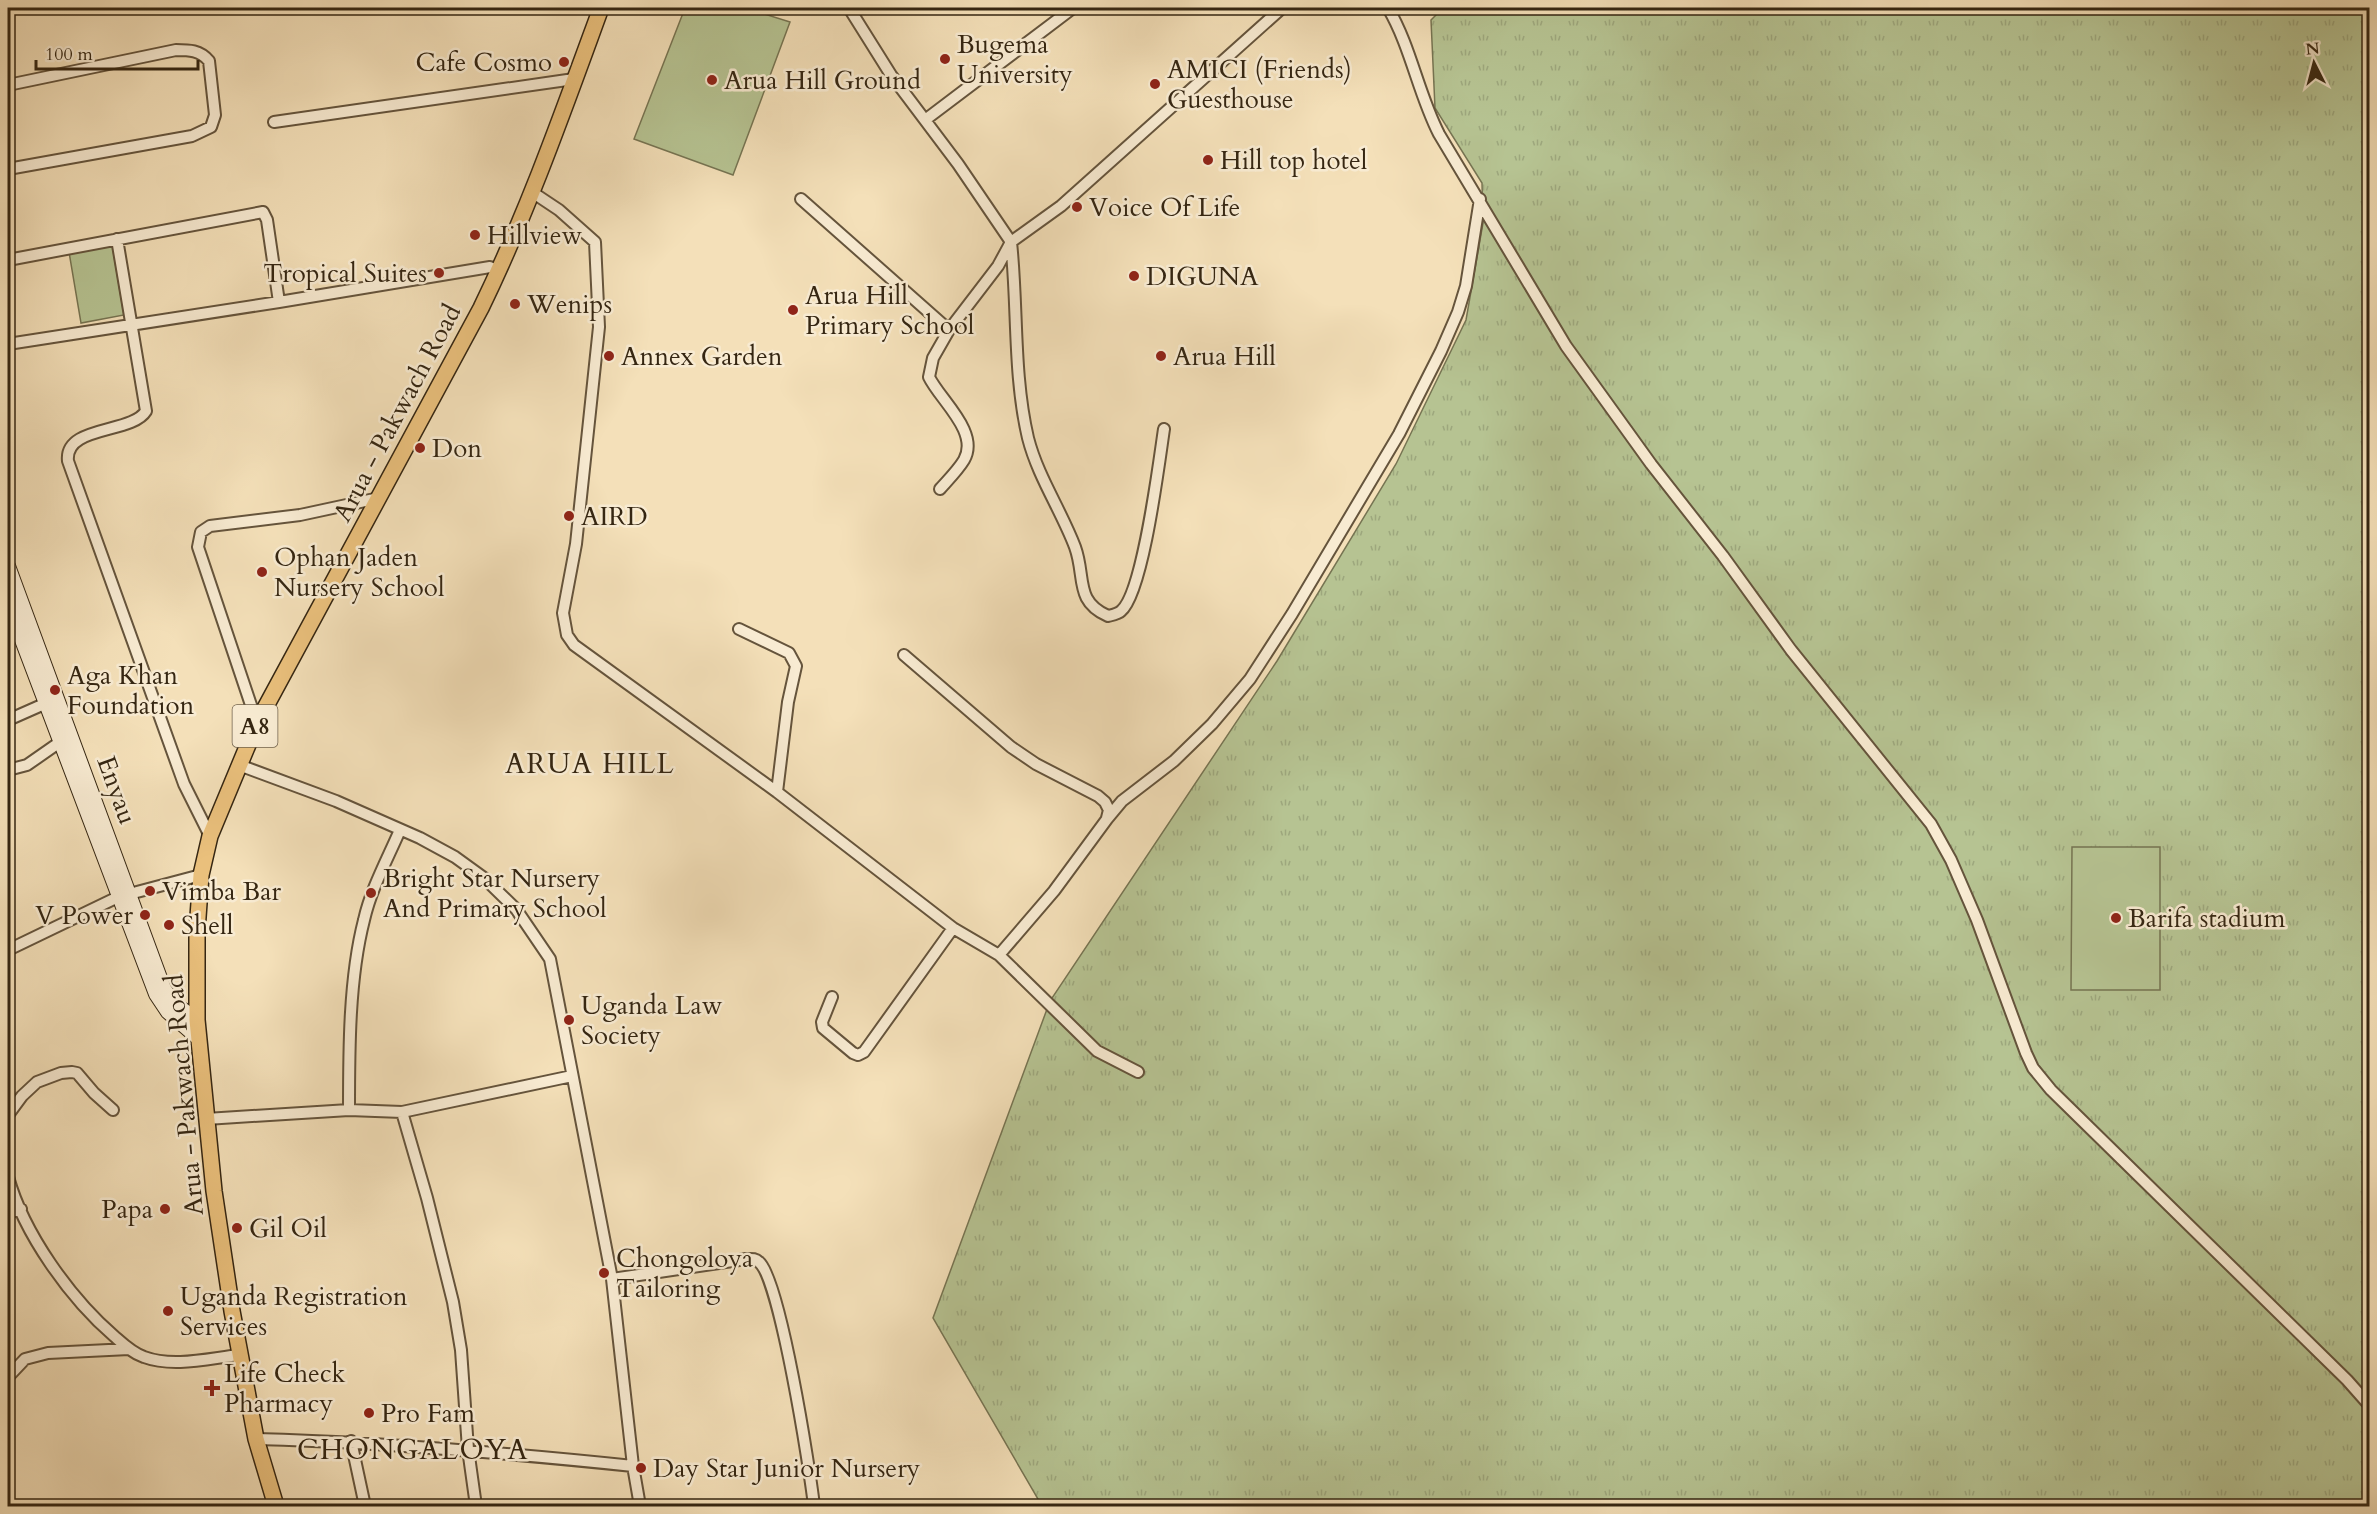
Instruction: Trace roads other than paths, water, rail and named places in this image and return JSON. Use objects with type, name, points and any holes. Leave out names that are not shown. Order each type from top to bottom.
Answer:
[{"type":"main road","name":"Arua - Pakwach Road","points":[[276,1506],[256,1439],[214,1191],[196,1020],[196,931],[201,874],[210,836],[256,723],[499,271],[532,192],[601,8]]},
{"type":"street","points":[[849,8],[891,75],[1011,242],[1022,405],[1029,439],[1040,475],[1074,547],[1085,599],[1095,610],[1108,616],[1121,612],[1130,600],[1142,561],[1164,429]]},
{"type":"street","points":[[925,120],[1073,8]]},
{"type":"street","points":[[940,489],[964,459],[967,451],[963,426],[929,377],[933,358],[949,330],[998,266],[1011,242],[1061,206],[1282,8]]},
{"type":"street","points":[[1388,8],[1409,53],[1427,111],[1566,346],[1791,650],[1931,824],[1952,860],[2033,1068],[2051,1090],[2347,1380],[2370,1406]]},
{"type":"street","points":[[8,85],[176,50],[193,50],[205,55],[209,60],[215,115],[211,127],[192,136],[8,169]]},
{"type":"street","points":[[274,122],[574,79]]},
{"type":"street","points":[[532,192],[559,210],[596,242],[600,327],[576,544],[563,613],[567,634],[574,645],[777,792],[952,928],[999,955],[1097,1051],[1138,1072]]},
{"type":"street","points":[[801,199],[949,330]]},
{"type":"street","points":[[999,955],[1054,891],[1122,801],[1201,737],[1250,679],[1330,552],[1399,434],[1433,369],[1458,312],[1466,286],[1480,199]]},
{"type":"street","points":[[8,260],[263,212],[267,220],[279,302]]},
{"type":"street","points":[[117,239],[146,411],[143,416],[118,427],[76,441],[71,447],[68,461],[184,784],[210,836]]},
{"type":"street","points":[[8,344],[490,267],[499,271]]},
{"type":"street","points":[[256,723],[198,547],[201,532],[210,526],[300,515],[379,498]]},
{"type":"street","name":"Enyau","points":[[8,566],[52,701],[124,895],[161,1003],[198,1038]]},
{"type":"street","name":"Enyau","points":[[8,603],[52,701],[60,742],[164,989],[175,1004],[196,1020]]},
{"type":"street","points":[[739,629],[789,653],[796,666],[777,792]]},
{"type":"street","points":[[904,655],[1011,747],[1036,764],[1105,801],[1109,810],[1107,819]]},
{"type":"street","points":[[8,720],[52,701]]},
{"type":"street","points":[[8,770],[27,765],[60,742]]},
{"type":"street","points":[[239,765],[336,801],[455,857],[484,878],[516,909],[550,959],[612,1279],[633,1466],[640,1506]]},
{"type":"street","points":[[349,1110],[352,1017],[363,922],[371,896],[400,830]]},
{"type":"street","points":[[8,953],[124,895],[201,874]]},
{"type":"street","points":[[832,997],[822,1022],[823,1028],[853,1053],[858,1055],[864,1052],[952,928]]},
{"type":"street","points":[[8,1115],[22,1096],[37,1082],[60,1073],[72,1072],[77,1073],[113,1110]]},
{"type":"street","points":[[206,1119],[349,1110],[402,1112],[572,1076]]},
{"type":"street","points":[[402,1112],[428,1197],[453,1302],[461,1350],[468,1449],[476,1506]]},
{"type":"street","points":[[8,1177],[21,1209],[48,1260],[76,1299],[129,1349],[143,1357],[176,1362],[240,1355]]},
{"type":"street","points":[[8,1213],[21,1209]]},
{"type":"street","points":[[612,1279],[746,1259],[760,1262],[775,1298],[791,1368],[814,1506]]},
{"type":"street","points":[[8,1377],[25,1359],[48,1353],[129,1349]]},
{"type":"street","points":[[256,1439],[351,1441],[468,1449],[633,1466]]},
{"type":"street","points":[[351,1441],[365,1506]]},
{"type":"place","name":"Bugema University","points":[[945,59]]},
{"type":"place","name":"Cafe Cosmo","points":[[564,62]]},
{"type":"place","name":"Arua Hill Ground","points":[[712,80]]},
{"type":"place","name":"AMICI (Friends) Guesthouse","points":[[1155,84]]},
{"type":"place","name":"Hill top hotel","points":[[1208,160]]},
{"type":"place","name":"Voice Of Life","points":[[1077,207]]},
{"type":"place","name":"Hillview","points":[[475,235]]},
{"type":"place","name":"Tropical Suites","points":[[439,273]]},
{"type":"place","name":"DIGUNA","points":[[1134,276]]},
{"type":"place","name":"Wenips","points":[[515,304]]},
{"type":"place","name":"Arua Hill Primary School","points":[[793,310]]},
{"type":"place","name":"Annex Garden","points":[[609,356]]},
{"type":"place","name":"Arua Hill","points":[[1161,356]]},
{"type":"place","name":"Don","points":[[420,448]]},
{"type":"place","name":"AIRD","points":[[569,516]]},
{"type":"place","name":"Ophan Jaden Nursery School","points":[[262,572]]},
{"type":"place","name":"Aga Khan Foundation","points":[[55,690]]},
{"type":"place","name":"Vimba Bar","points":[[150,891]]},
{"type":"place","name":"Bright Star Nursery And Primary School","points":[[371,893]]},
{"type":"place","name":"V Power","points":[[145,915]]},
{"type":"place","name":"Barifa stadium","points":[[2116,918]]},
{"type":"place","name":"Shell","points":[[169,925]]},
{"type":"place","name":"Uganda Law Society","points":[[569,1020]]},
{"type":"place","name":"Papa","points":[[165,1209]]},
{"type":"place","name":"Gil Oil","points":[[237,1228]]},
{"type":"place","name":"Chongoloya Tailoring","points":[[604,1273]]},
{"type":"place","name":"Uganda Registration Services","points":[[168,1311]]},
{"type":"place","name":"Life Check Pharmacy","points":[[212,1388]]},
{"type":"place","name":"Pro Fam","points":[[369,1413]]},
{"type":"place","name":"Day Star Junior Nursery","points":[[641,1468]]},
{"type":"district","name":"ARUA HILL","points":[[590,764]]},
{"type":"district","name":"CHONGALOYA","points":[[413,1450]]}]
